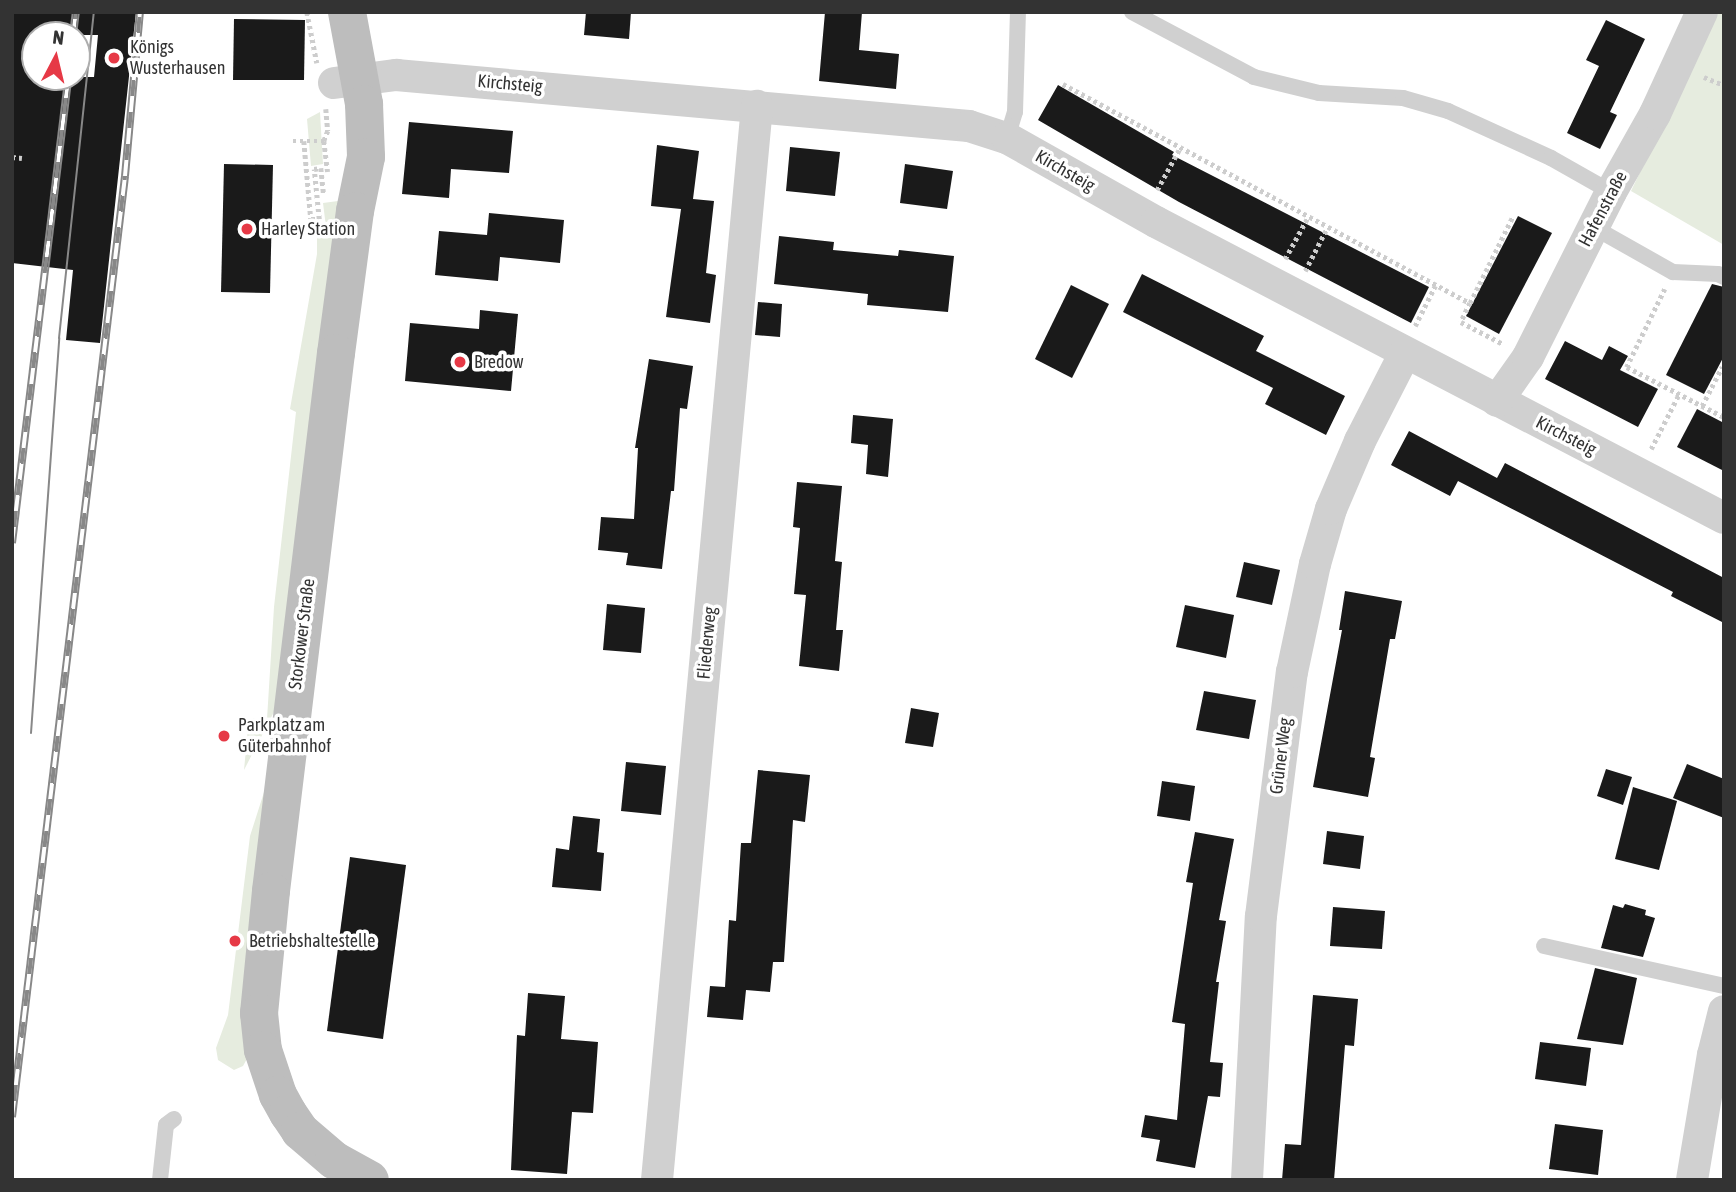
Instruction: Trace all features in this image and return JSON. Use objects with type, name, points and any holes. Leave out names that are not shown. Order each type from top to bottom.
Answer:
[{"type":"main road","name":"Storkower Straße","points":[[322,12],[332,105],[341,159],[355,211]]},
{"type":"main road","name":"Storkower Straße","points":[[347,12],[332,105],[366,157],[355,211],[271,891],[259,1013],[263,1050],[278,1095],[288,1113],[300,1131],[334,1160],[370,1180]]},
{"type":"street","name":"Hafenstraße","points":[[1497,401],[1528,357],[1611,192],[1656,114],[1702,12]]},
{"type":"street","name":"Kirchsteig","points":[[332,105],[396,75],[969,126],[1007,138],[1142,215],[1724,518]]},
{"type":"street","name":"Fliederweg","points":[[657,1180],[757,106]]},
{"type":"street","name":"Grüner Weg","points":[[1247,1180],[1261,916],[1292,672],[1315,564],[1331,509],[1405,353]]},
{"type":"street","points":[[1692,1180],[1724,1011]]},
{"type":"lane","points":[[1007,138],[1015,112],[1018,12]]},
{"type":"lane","points":[[1132,12],[1254,77],[1319,93],[1403,99],[1448,111],[1551,158],[1611,192]]},
{"type":"lane","points":[[1593,227],[1673,272],[1718,274],[1724,277]]},
{"type":"lane","points":[[1544,946],[1724,986]]},
{"type":"lane","points":[[160,1180],[166,1125],[174,1119]]},
{"type":"path","points":[[307,12],[332,105],[331,198],[324,198],[321,168],[314,169],[319,219],[311,219],[304,141],[332,105]]},
{"type":"path","points":[[1063,84],[1470,303]]},
{"type":"path","points":[[293,141],[304,141]]},
{"type":"path","points":[[1142,215],[1180,148]]},
{"type":"path","points":[[12,156],[22,158]]},
{"type":"path","points":[[1283,289],[1308,217]]},
{"type":"path","points":[[1512,218],[1461,322],[1528,357]]},
{"type":"path","points":[[1283,289],[1327,228]]},
{"type":"path","points":[[1673,272],[1627,367],[1724,417]]},
{"type":"path","points":[[1405,353],[1435,286]]},
{"type":"path","points":[[1702,407],[1723,367]]},
{"type":"path","points":[[1639,474],[1679,394]]},
{"type":"shaded area","points":[[1717,12],[1724,12],[1724,245],[1631,191]]},
{"type":"shaded area","points":[[320,112],[323,164],[311,166],[307,119]]},
{"type":"shaded area","points":[[338,201],[275,710],[244,770],[249,718],[267,719],[274,607],[296,412],[290,409],[317,254],[317,229],[326,227],[323,203]]},
{"type":"shaded area","points":[[273,764],[248,1057],[243,1066],[234,1070],[218,1060],[216,1048],[228,1015],[250,836]]},
{"type":"building","points":[[12,12],[136,12],[100,343],[66,340],[73,270],[12,263]]},
{"type":"building","points":[[586,12],[631,12],[629,39],[584,35]]},
{"type":"building","points":[[825,12],[862,12],[859,50],[899,54],[896,89],[819,81]]},
{"type":"building","points":[[234,19],[305,20],[304,80],[233,80]]},
{"type":"building","points":[[1606,20],[1645,39],[1610,112],[1617,115],[1600,149],[1567,133],[1599,66],[1586,60]]},
{"type":"building","points":[[1058,85],[1174,152],[1172,155],[1429,287],[1411,323],[1179,202],[1038,120]]},
{"type":"building","points":[[409,122],[513,131],[509,173],[451,169],[449,198],[402,194]]},
{"type":"building","points":[[657,145],[699,151],[693,199],[714,201],[706,273],[716,275],[710,323],[666,317],[681,209],[651,206]]},
{"type":"building","points":[[790,147],[840,152],[835,196],[786,191]]},
{"type":"building","name":"Harley Station","points":[[224,164],[273,165],[270,293],[221,292]]},
{"type":"building","points":[[905,164],[953,171],[947,209],[900,203]]},
{"type":"building","points":[[489,213],[564,220],[560,263],[500,257],[498,281],[435,275],[439,231],[487,235]]},
{"type":"building","points":[[1518,216],[1552,233],[1499,334],[1466,316]]},
{"type":"building","points":[[779,236],[834,242],[833,250],[898,256],[899,250],[954,256],[948,312],[867,305],[868,294],[774,284]]},
{"type":"building","points":[[1142,274],[1264,336],[1256,351],[1345,396],[1326,435],[1265,404],[1273,388],[1123,312]]},
{"type":"building","points":[[1712,284],[1724,287],[1724,356],[1704,394],[1666,375]]},
{"type":"building","points":[[1071,285],[1109,304],[1072,378],[1035,359]]},
{"type":"building","points":[[758,302],[782,304],[780,337],[755,335]]},
{"type":"building","name":"Bredow","points":[[480,310],[518,314],[511,391],[405,381],[410,323],[479,329]]},
{"type":"building","points":[[1565,341],[1602,360],[1609,346],[1628,356],[1620,370],[1658,389],[1638,427],[1545,379]]},
{"type":"building","points":[[649,359],[693,366],[687,409],[680,408],[674,491],[671,491],[662,569],[626,565],[628,553],[598,550],[601,517],[634,519],[638,448],[635,448]]},
{"type":"building","points":[[1697,409],[1724,423],[1724,471],[1677,447]]},
{"type":"building","points":[[853,415],[893,419],[888,477],[866,474],[868,445],[851,443]]},
{"type":"building","points":[[1409,431],[1497,478],[1505,463],[1724,578],[1724,623],[1671,596],[1673,592],[1458,481],[1450,496],[1391,465]]},
{"type":"building","points":[[797,482],[842,486],[835,561],[842,562],[836,630],[843,630],[839,671],[799,666],[806,595],[794,594],[800,528],[793,527]]},
{"type":"building","points":[[1244,562],[1280,570],[1272,605],[1236,597]]},
{"type":"building","points":[[1345,591],[1402,601],[1395,639],[1390,639],[1370,757],[1375,758],[1368,797],[1313,787],[1342,630],[1339,630]]},
{"type":"building","points":[[607,604],[645,608],[641,653],[603,650]]},
{"type":"building","points":[[1185,605],[1234,615],[1226,658],[1176,647]]},
{"type":"building","points":[[1204,691],[1256,700],[1249,739],[1196,730]]},
{"type":"building","points":[[911,708],[939,713],[933,747],[905,743]]},
{"type":"building","points":[[626,762],[666,766],[661,815],[621,811]]},
{"type":"building","points":[[1687,764],[1724,779],[1724,818],[1673,798]]},
{"type":"building","points":[[1606,769],[1632,777],[1623,805],[1597,796]]},
{"type":"building","points":[[758,770],[810,775],[805,822],[793,820],[784,962],[773,962],[770,992],[746,990],[743,1020],[707,1017],[710,986],[725,987],[729,920],[736,921],[741,843],[751,843]]},
{"type":"building","points":[[1162,781],[1195,786],[1190,821],[1157,816]]},
{"type":"building","points":[[1633,787],[1677,801],[1659,870],[1615,859]]},
{"type":"building","points":[[573,816],[600,819],[597,852],[604,853],[601,891],[552,887],[556,848],[569,850]]},
{"type":"building","points":[[1327,831],[1364,836],[1360,869],[1323,864]]},
{"type":"building","points":[[1195,832],[1234,839],[1219,920],[1226,921],[1216,982],[1219,982],[1210,1062],[1223,1063],[1220,1097],[1208,1096],[1195,1168],[1156,1161],[1160,1140],[1141,1137],[1145,1115],[1177,1120],[1185,1024],[1172,1022],[1193,883],[1186,882]]},
{"type":"building","points":[[350,857],[406,865],[383,1039],[327,1031]]},
{"type":"building","points":[[1625,904],[1646,910],[1645,915],[1655,918],[1643,957],[1601,948],[1613,905],[1623,908]]},
{"type":"building","points":[[1333,907],[1385,911],[1382,949],[1330,946]]},
{"type":"building","points":[[1595,968],[1637,978],[1623,1045],[1577,1039]]},
{"type":"building","points":[[528,993],[565,996],[561,1039],[598,1042],[593,1113],[572,1112],[567,1174],[511,1170],[517,1035],[525,1036]]},
{"type":"building","points":[[1313,995],[1358,999],[1354,1046],[1345,1045],[1334,1180],[1282,1180],[1285,1144],[1301,1145]]},
{"type":"building","points":[[1540,1042],[1591,1048],[1586,1086],[1535,1079]]},
{"type":"building","points":[[1555,1124],[1603,1130],[1598,1175],[1549,1169]]},
{"type":"tram line","points":[[31,733],[59,338],[94,12]]},
{"type":"railway","points":[[75,21],[76,12]]},
{"type":"railway","points":[[12,1117],[125,176],[140,12]]},
{"type":"railway","points":[[12,543],[66,91]]},
{"type":"place","name":"Königs Wusterhausen","points":[[114,58]]},
{"type":"place","name":"Harley Station","points":[[247,229]]},
{"type":"place","name":"Bredow","points":[[460,362]]},
{"type":"place","name":"Parkplatz am Güterbahnhof","points":[[224,736]]},
{"type":"place","name":"Betriebshaltestelle","points":[[235,941]]}]
